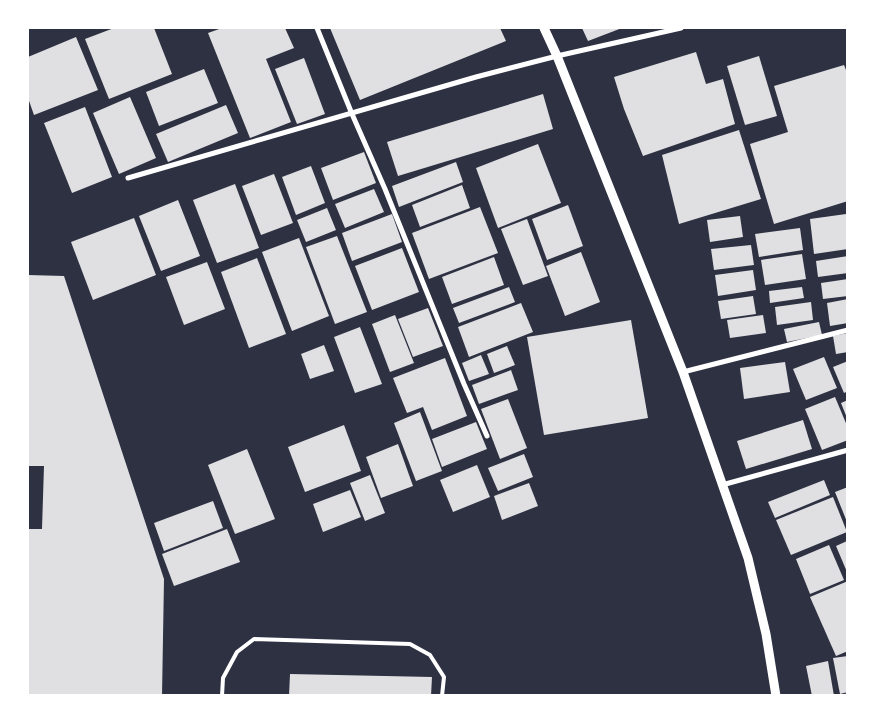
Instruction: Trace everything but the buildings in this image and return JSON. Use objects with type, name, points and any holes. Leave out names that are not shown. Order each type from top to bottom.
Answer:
[{"type":"street","points":[[317,28],[487,436]]},
{"type":"street","points":[[544,28],[557,56],[683,372],[748,558],[766,634],[776,696]]},
{"type":"street","points":[[128,178],[476,77],[557,56],[681,28]]},
{"type":"street","points":[[683,372],[848,330]]},
{"type":"street","points":[[722,485],[848,450]]},
{"type":"lane","points":[[222,696],[224,678],[236,652],[254,639],[410,644],[430,655],[444,677],[442,696]]}]
